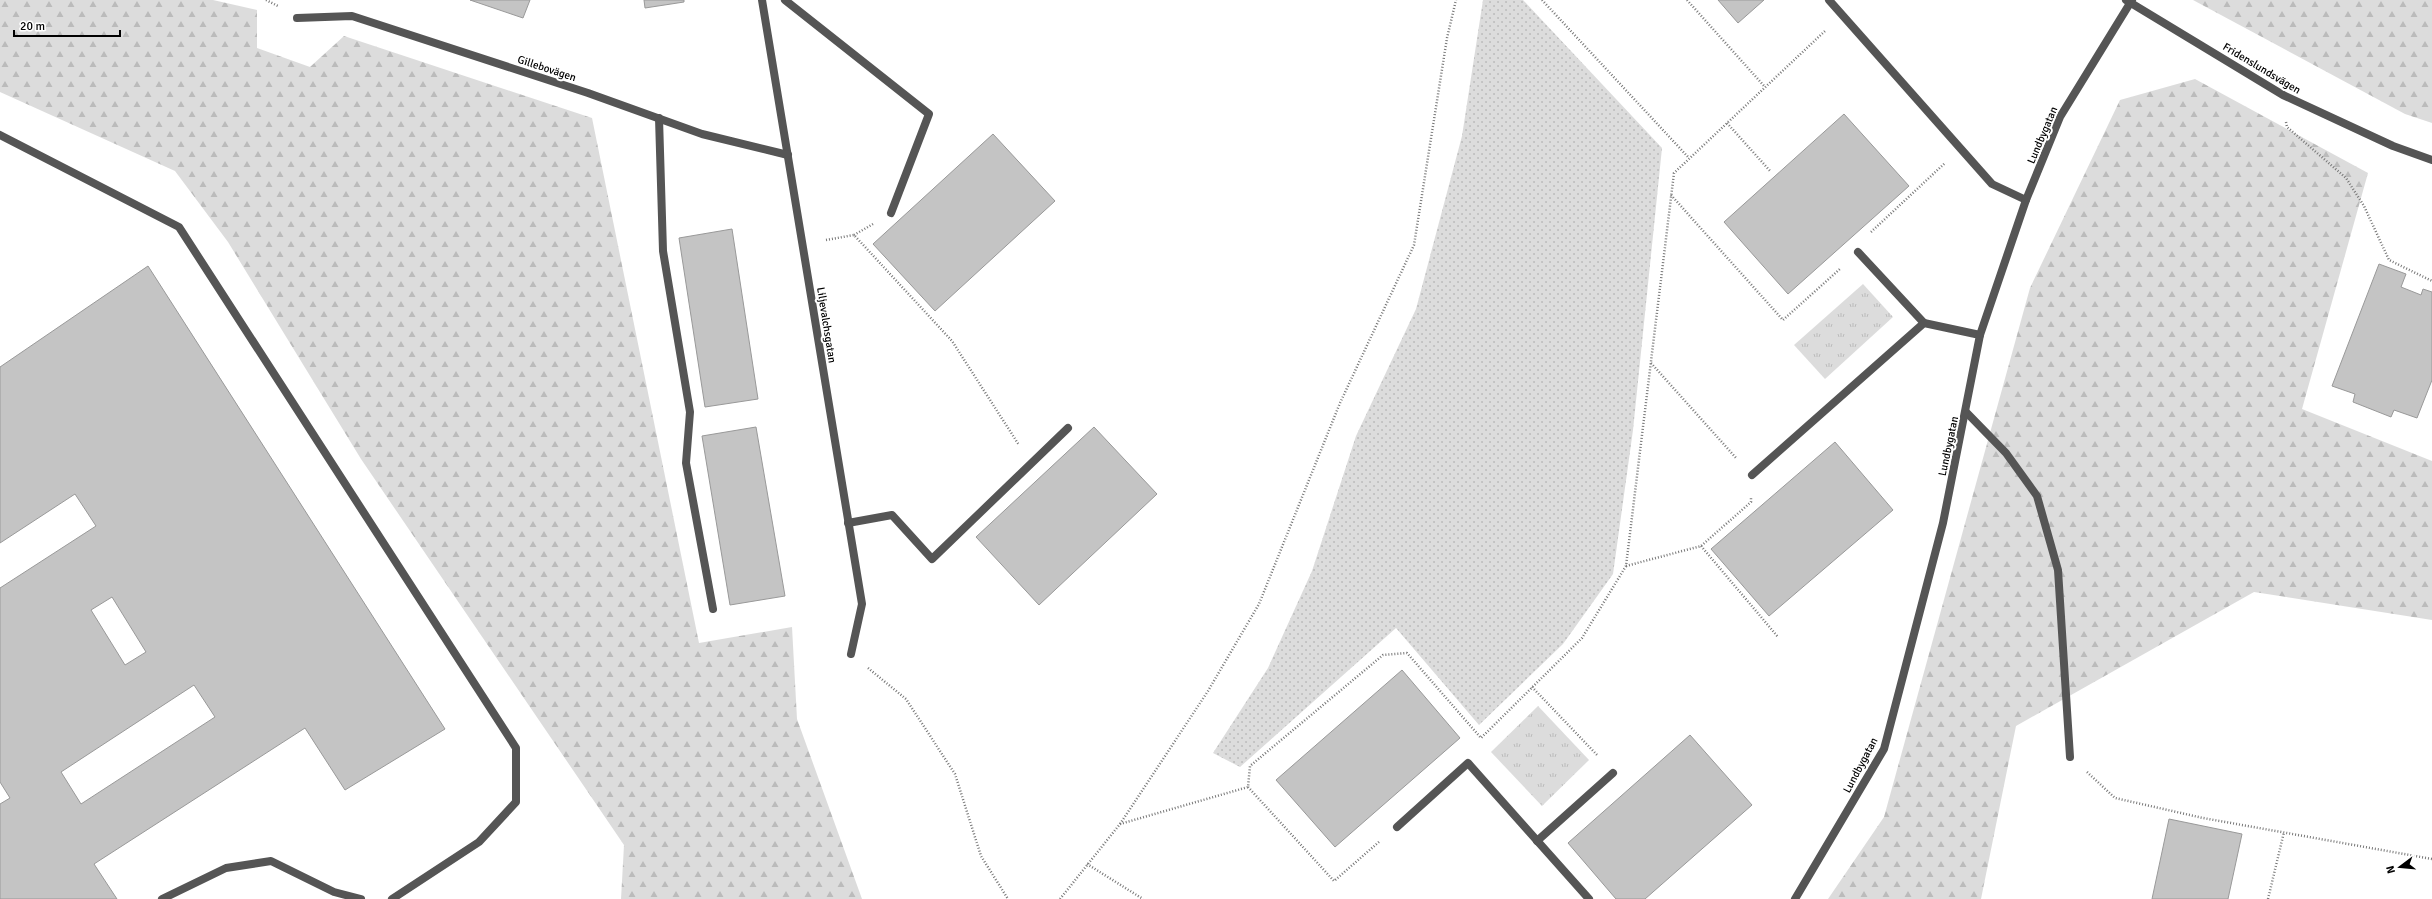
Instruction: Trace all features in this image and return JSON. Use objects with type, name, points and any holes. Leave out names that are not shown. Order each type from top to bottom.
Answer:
[{"type":"street","name":"Liljevalchsgatan","points":[[762,0],[862,604],[851,654]]},
{"type":"street","points":[[785,0],[929,114],[891,213]]},
{"type":"street","points":[[1829,0],[1992,184],[2026,200]]},
{"type":"street","name":"Fridenslundsvägen","points":[[2129,1],[2282,95],[2393,146],[2432,160]]},
{"type":"street","name":"Lundbygatan","points":[[1795,899],[1884,749],[1943,523],[1980,335],[2026,200],[2060,117],[2129,1]]},
{"type":"street","name":"Gillebovägen","points":[[297,18],[352,16],[440,44],[702,134],[788,155]]},
{"type":"street","points":[[659,118],[663,252],[690,412],[686,463],[713,609]]},
{"type":"street","points":[[0,135],[179,227],[516,748],[516,802],[479,842],[392,899]]},
{"type":"street","points":[[1858,252],[1924,323],[1980,335]]},
{"type":"street","points":[[1752,475],[1924,323]]},
{"type":"street","points":[[1966,412],[2006,453],[2037,496],[2058,570],[2070,757]]},
{"type":"street","points":[[848,523],[892,515],[932,558],[1068,428]]},
{"type":"street","points":[[1397,827],[1468,763],[1589,899]]},
{"type":"street","points":[[1537,841],[1613,773]]},
{"type":"street","points":[[162,899],[226,868],[271,861],[334,892],[361,899]]},
{"type":"path","points":[[1060,899],[1120,824],[1208,691],[1259,604],[1340,402],[1414,245],[1447,38],[1456,0]]},
{"type":"path","points":[[1542,0],[1689,158]]},
{"type":"path","points":[[1687,0],[1766,87]]},
{"type":"path","points":[[1397,827],[1334,880],[1248,787],[1250,766],[1383,655],[1407,654],[1481,738],[1582,638],[1626,566],[1674,173],[1842,15]]},
{"type":"path","points":[[2285,120],[2287,127],[2346,178],[2364,206],[2389,260],[2432,281]]},
{"type":"path","points":[[1727,123],[1772,172]]},
{"type":"path","points":[[1671,195],[1782,320],[1858,252],[1868,235],[1960,149]]},
{"type":"path","points":[[802,244],[854,235],[952,341],[1031,464]]},
{"type":"path","points":[[1626,566],[1701,546],[1751,502],[1752,475],[1651,363]]},
{"type":"path","points":[[1701,546],[1778,637]]},
{"type":"path","points":[[851,654],[906,698],[955,774],[981,856],[1008,899]]},
{"type":"path","points":[[1532,687],[1613,773]]},
{"type":"path","points":[[2070,757],[2115,798],[2203,818],[2432,859]]},
{"type":"path","points":[[1120,824],[1248,787]]},
{"type":"path","points":[[2268,899],[2284,832]]},
{"type":"path","points":[[1087,864],[1143,899]]},
{"type":"green space","points":[[0,0],[213,0],[257,10],[257,48],[310,67],[344,36],[592,118],[699,643],[792,627],[797,719],[862,899],[621,899],[624,845],[361,459],[228,242],[175,171],[0,92]]},
{"type":"green space","points":[[1483,0],[1523,0],[1662,148],[1633,430],[1613,574],[1563,644],[1479,725],[1396,628],[1240,767],[1213,753],[1268,668],[1312,571],[1356,436],[1416,309],[1462,136]]},
{"type":"green space","points":[[2193,0],[2432,0],[2432,123],[2405,114]]},
{"type":"green space","points":[[2195,79],[2368,173],[2302,409],[2432,461],[2432,620],[2254,592],[2016,726],[1981,899],[1828,899],[1884,817],[2030,288],[2120,100]]},
{"type":"green space","points":[[1863,284],[1893,317],[1825,379],[1794,345]]},
{"type":"green space","points":[[1538,706],[1589,760],[1542,806],[1491,752]]},
{"type":"building","points":[[470,0],[530,0],[523,18]]},
{"type":"building","points":[[644,0],[684,0],[684,2],[645,8]]},
{"type":"building","points":[[1718,0],[1764,0],[1738,23]]},
{"type":"building","points":[[1844,114],[1909,186],[1788,294],[1724,222]]},
{"type":"building","points":[[993,134],[1055,201],[935,311],[873,244]]},
{"type":"building","points":[[732,229],[758,399],[705,407],[679,238]]},
{"type":"building","points":[[2379,264],[2406,274],[2401,287],[2421,295],[2423,289],[2432,292],[2432,380],[2417,418],[2394,410],[2391,417],[2353,402],[2355,394],[2332,386]]},
{"type":"building","points":[[148,266],[445,729],[345,790],[305,728],[94,864],[117,899],[0,899],[0,804],[10,798],[0,782],[0,588],[96,526],[75,494],[0,543],[0,367]],"holes":[[[112,597],[146,652],[125,665],[91,610]],[[194,685],[215,717],[81,804],[61,772]]]},
{"type":"building","points":[[756,427],[785,596],[730,605],[702,436]]},
{"type":"building","points":[[1094,427],[1157,494],[1039,605],[976,537]]},
{"type":"building","points":[[1835,442],[1893,510],[1769,616],[1711,549]]},
{"type":"building","points":[[1402,670],[1460,738],[1335,847],[1276,780]]},
{"type":"building","points":[[1690,735],[1752,805],[1645,899],[1616,899],[1568,843]]},
{"type":"building","points":[[2169,819],[2242,834],[2228,899],[2152,899]]}]
